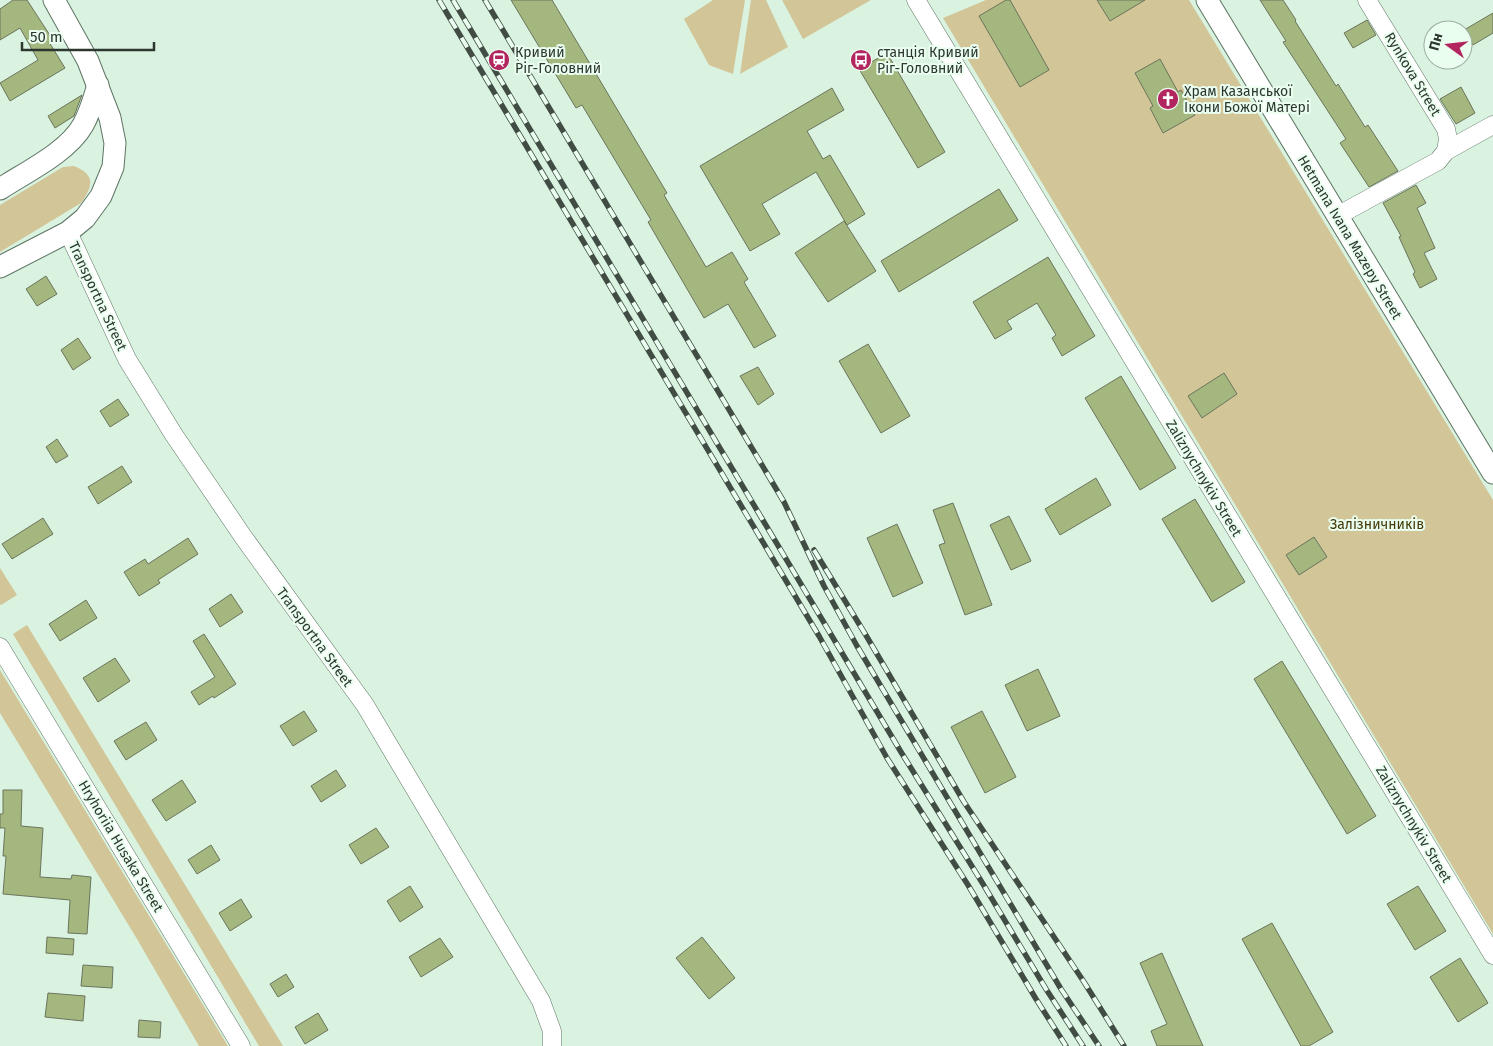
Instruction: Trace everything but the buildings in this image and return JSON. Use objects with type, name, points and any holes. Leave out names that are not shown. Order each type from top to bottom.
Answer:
[{"type":"street","name":"Transportna Street","points":[[0,267],[68,232],[85,218],[101,196],[113,167],[115,143],[110,118],[88,61],[54,0]]},
{"type":"street","name":"Zaliznychnykiv Street","points":[[916,0],[1493,955]]},
{"type":"street","name":"Hetmana Ivana Mazepy Street","points":[[1207,0],[1493,473]]},
{"type":"street","name":"Rynkova Street","points":[[1367,0],[1446,129],[1448,139],[1446,150]]},
{"type":"street","points":[[0,189],[71,142],[84,124],[98,85]]},
{"type":"street","points":[[1337,216],[1438,161],[1446,150],[1493,125]]},
{"type":"street","name":"Transportna Street","points":[[68,232],[127,359],[174,435],[244,538],[365,705],[541,1001],[552,1031],[552,1046]]},
{"type":"street","name":"Hryhoriia Husaka Street","points":[[0,647],[241,1046]]},
{"type":"green space","points":[[713,0],[745,0],[733,74],[709,65],[684,19]]},
{"type":"green space","points":[[751,0],[766,0],[788,47],[740,74]]},
{"type":"green space","points":[[782,0],[871,0],[803,39]]},
{"type":"green space","name":"Залізничників","points":[[986,0],[1189,0],[1493,500],[1493,934],[943,18]]},
{"type":"green space","points":[[74,166],[86,173],[90,182],[88,191],[81,203],[0,252],[0,205],[63,167]]},
{"type":"green space","points":[[0,568],[17,595],[1,605],[0,604]]},
{"type":"green space","points":[[27,625],[283,1046],[259,1046],[13,634]]},
{"type":"green space","points":[[0,670],[228,1046],[199,1046],[137,939],[0,713]]},
{"type":"railway","points":[[439,0],[819,636],[887,758],[968,885],[1066,1046]]},
{"type":"railway","points":[[453,0],[901,752],[1083,1046]]},
{"type":"railway","points":[[485,0],[784,502],[824,586],[857,646],[1061,989],[1099,1046]]},
{"type":"railway","points":[[814,550],[964,802],[1084,982],[1124,1046]]},
{"type":"place","name":"Кривий Ріг-Головний","points":[[499,60]]},
{"type":"place","name":"станція Кривий Ріг-Головний","points":[[861,60]]},
{"type":"place","name":"Храм Казанської Ікони Божої Матері","points":[[1168,99]]}]
